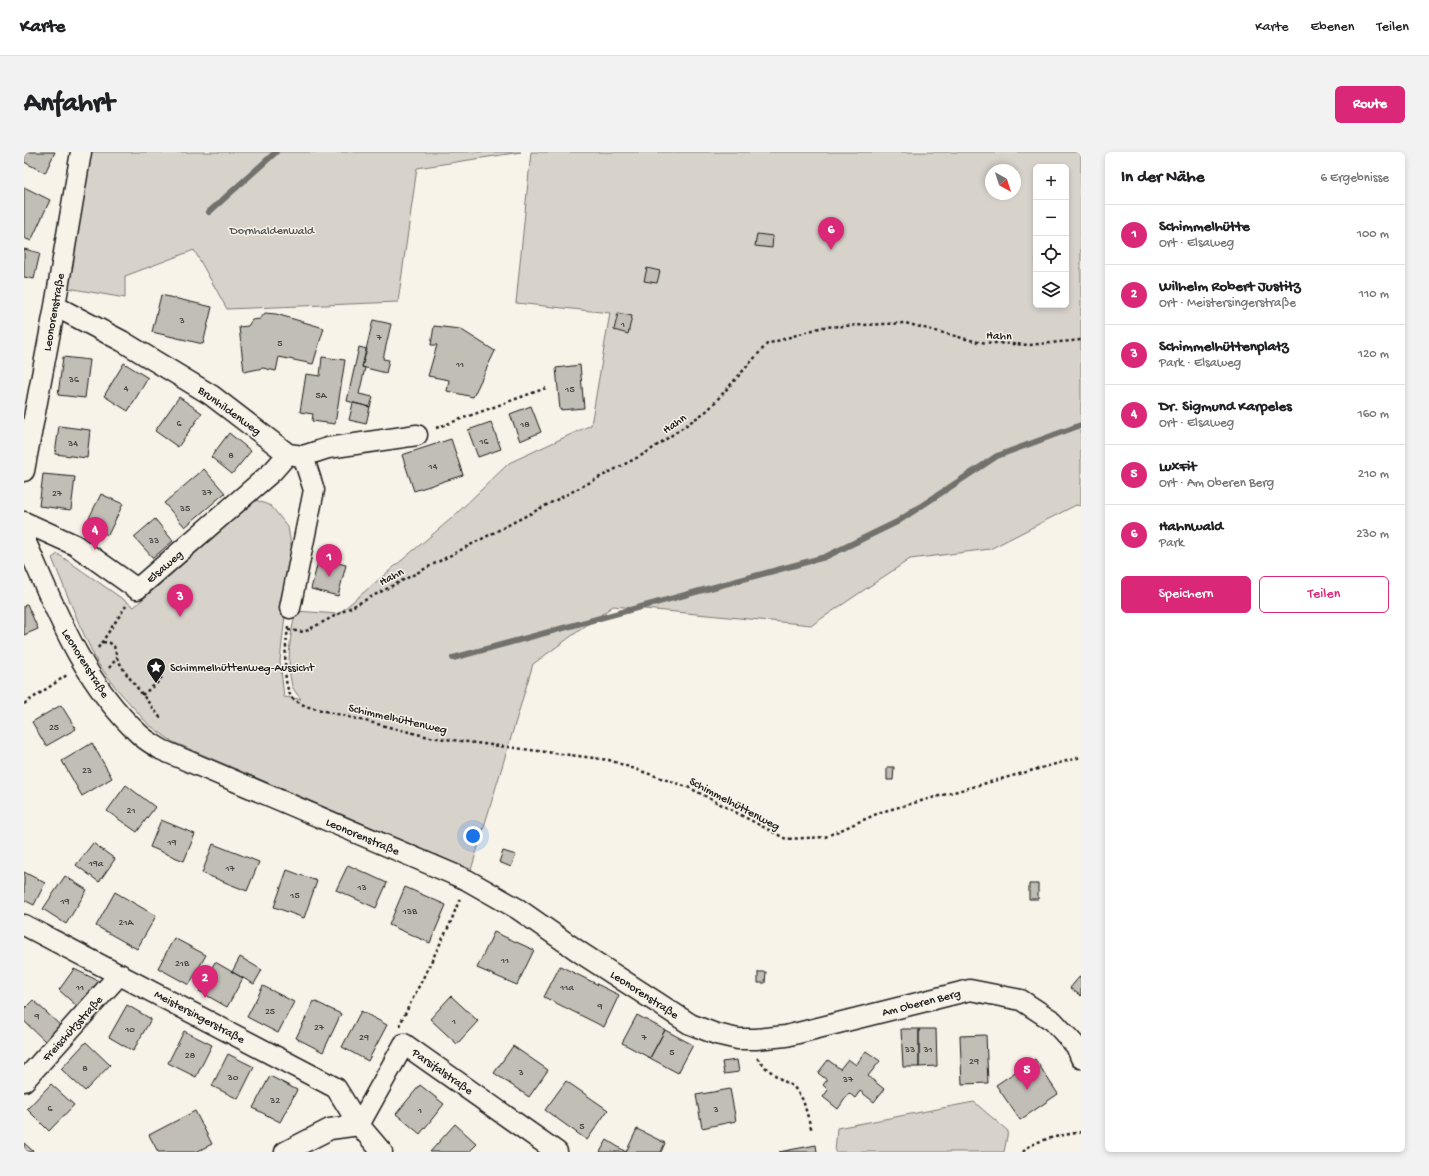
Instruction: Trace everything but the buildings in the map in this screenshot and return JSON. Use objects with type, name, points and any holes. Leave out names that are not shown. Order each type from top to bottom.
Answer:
[{"type":"street","name":"Leonorenstraße","points":[[24,472],[55,306],[81,152]]},
{"type":"street","name":"Brunhildenweg","points":[[55,306],[122,341],[211,395],[295,455]]},
{"type":"street","points":[[290,608],[314,490],[295,455],[328,448],[417,435]]},
{"type":"street","name":"Elsaweg","points":[[24,522],[75,545],[137,589],[273,471],[295,455]]},
{"type":"street","name":"Leonorenstraße","points":[[24,538],[66,634],[76,669],[104,696],[140,735],[162,750],[467,880],[518,909],[581,953],[690,1024],[716,1034],[738,1039],[786,1036]]},
{"type":"street","name":"Meistersingerstraße","points":[[24,925],[336,1088],[359,1125],[382,1152]]},
{"type":"street","name":"Freischützstraße","points":[[24,1081],[120,974]]},
{"type":"street","name":"Am Oberen Berg","points":[[786,1036],[970,990],[1021,1000],[1053,1021],[1076,1046],[1081,1058]]},
{"type":"street","name":"Parsifalstraße","points":[[359,1125],[404,1044],[557,1152]]},
{"type":"street","points":[[285,1152],[330,1129],[359,1125]]},
{"type":"path","name":"Hahn","points":[[288,630],[304,632],[646,453],[708,410],[767,344],[823,327],[905,323],[978,342],[1030,345],[1081,340]]},
{"type":"path","points":[[417,435],[546,388]]},
{"type":"path","points":[[24,704],[76,669],[103,642],[137,589]]},
{"type":"path","points":[[288,630],[290,608]]},
{"type":"path","name":"Schimmelhüttenweg","points":[[288,630],[285,662],[288,689],[293,699],[305,706],[429,737],[609,760],[690,788],[786,840],[825,837],[881,812],[1081,757]]},
{"type":"path","points":[[103,642],[110,643],[114,646],[117,658],[125,672],[162,720]]},
{"type":"path","points":[[105,673],[117,658]]},
{"type":"path","points":[[142,695],[162,677]]},
{"type":"path","points":[[404,1044],[400,1024],[450,924],[467,880]]},
{"type":"path","points":[[756,1039],[758,1060],[779,1078],[794,1087],[803,1100],[812,1131]]},
{"type":"path","points":[[1023,1152],[1027,1146],[1059,1136],[1081,1132]]},
{"type":"green space","name":"Dornhaldenwald","points":[[85,152],[521,152],[417,168],[398,302],[227,309],[194,250],[125,276],[125,298],[68,288]]},
{"type":"green space","points":[[531,152],[1081,152],[1081,506],[1076,505],[990,549],[910,559],[812,625],[613,606],[533,664],[471,870],[173,742],[148,724],[116,688],[97,662],[80,626],[52,558],[58,554],[134,607],[256,500],[271,506],[288,527],[294,563],[286,606],[280,661],[284,697],[301,699],[292,686],[289,668],[292,629],[296,611],[338,614],[452,518],[509,463],[591,425],[610,313],[516,303]]},
{"type":"green space","points":[[974,1102],[1008,1131],[1004,1152],[835,1152],[837,1128]]},
{"type":"waterway","points":[[209,212],[276,152]]},
{"type":"waterway","points":[[453,658],[825,557],[897,522],[997,456],[1081,425]]},
{"type":"place","name":"Hahnwald","points":[[831,250]]},
{"type":"place","name":"Dr. Sigmund Karpeles","points":[[95,550]]},
{"type":"place","name":"Schimmelhütte","points":[[329,577]]},
{"type":"place","name":"Schimmelhüttenplatz","points":[[180,617]]},
{"type":"place","name":"Schimmelhüttenweg-Aussicht","points":[[156,684]]},
{"type":"place","name":"Wilhelm Robert Justitz","points":[[205,998]]},
{"type":"place","name":"LuxFit","points":[[1027,1090]]}]
